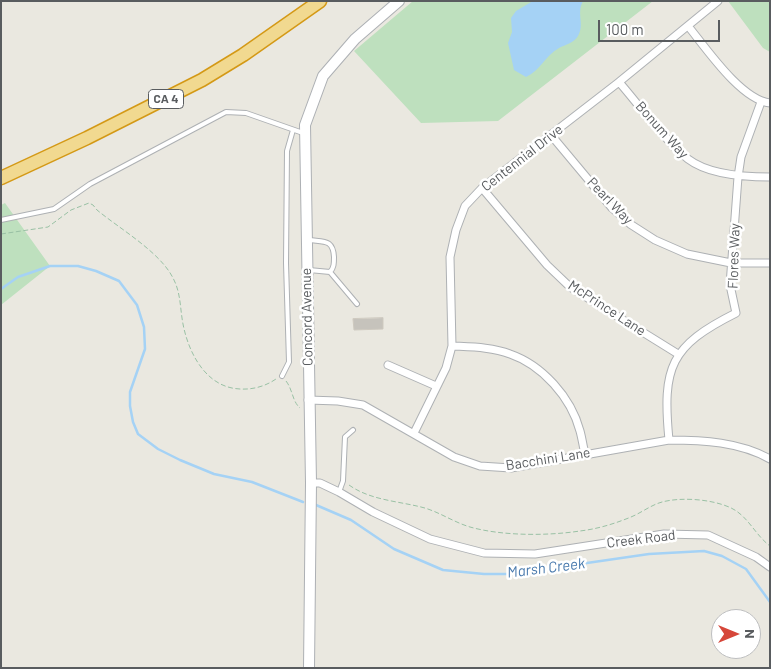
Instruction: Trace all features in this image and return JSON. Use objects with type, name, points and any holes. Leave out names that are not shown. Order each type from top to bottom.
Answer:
[{"type":"highway","name":"CA 4","points":[[1,178],[88,138],[202,80],[243,55],[320,1]]},
{"type":"street","name":"Concord Avenue","points":[[309,668],[311,483],[308,400],[305,125],[323,76],[356,39],[399,1]]},
{"type":"street","name":"Centennial Drive","points":[[414,433],[446,368],[452,346],[450,257],[456,230],[465,206],[482,188],[619,82],[718,1]]},
{"type":"street","points":[[688,26],[729,76],[761,102],[770,103]]},
{"type":"street","name":"Bonum Way","points":[[619,82],[672,144],[690,160],[710,170],[738,177],[770,177]]},
{"type":"street","name":"Flores Way","points":[[669,440],[666,393],[670,374],[678,354],[700,334],[736,313],[730,285],[738,177],[741,157],[761,102]]},
{"type":"street","name":"Pearl Way","points":[[551,135],[612,208],[630,224],[655,240],[687,254],[731,263],[770,263]]},
{"type":"street","name":"McPrince Lane","points":[[482,188],[547,265],[570,287],[678,354]]},
{"type":"street","points":[[452,346],[508,353],[529,362],[559,390],[571,408],[580,430],[585,454]]},
{"type":"street","points":[[388,365],[436,386]]},
{"type":"street","name":"Bacchini Lane","points":[[308,400],[338,401],[364,405],[454,456],[480,466],[511,468],[669,440],[696,440],[737,446],[770,459]]},
{"type":"street","name":"Creek Road","points":[[311,483],[320,483],[373,512],[430,539],[484,553],[535,554],[664,534],[708,535],[756,557],[770,567]]},
{"type":"lane","points":[[1,220],[54,209],[90,184],[226,112],[246,113],[305,134]]},
{"type":"lane","points":[[282,376],[289,362],[286,264],[287,151],[293,130]]},
{"type":"lane","points":[[306,240],[326,242],[331,245],[334,263],[333,269],[330,272]]},
{"type":"lane","points":[[307,270],[330,272],[357,304]]},
{"type":"lane","points":[[339,492],[343,481],[345,437],[353,430]]},
{"type":"path","points":[[1,234],[48,227],[72,210],[89,202],[160,258],[173,278],[180,298],[182,320],[191,348],[200,367],[211,378],[218,384],[243,390],[272,382],[282,376],[291,388],[295,403],[301,408]]},
{"type":"path","points":[[343,481],[358,491],[376,499],[396,501],[424,508],[471,527],[514,534],[544,535],[580,531],[610,524],[661,502],[683,499],[709,502],[729,507],[745,518],[770,546]]},
{"type":"green space","points":[[413,1],[653,1],[498,121],[421,123],[354,51]]},
{"type":"green space","points":[[728,1],[770,1],[770,52],[763,48]]},
{"type":"green space","points":[[5,203],[50,266],[1,305],[1,205]]},
{"type":"water","points":[[533,1],[583,1],[580,10],[581,27],[577,38],[554,51],[535,71],[526,77],[514,70],[508,43],[512,32],[511,18],[516,11]]},
{"type":"building","points":[[383,318],[383,329],[354,330],[353,319]]},
{"type":"waterway","name":"Marsh Creek","points":[[1,289],[18,277],[50,266],[78,266],[119,281],[137,305],[144,327],[145,349],[130,392],[133,422],[138,434],[158,449],[180,460],[214,474],[252,482],[303,502]]},
{"type":"waterway","name":"Marsh Creek","points":[[316,505],[351,520],[394,549],[443,570],[484,574],[511,574],[649,554],[704,551],[722,556],[746,569],[770,602]]}]
